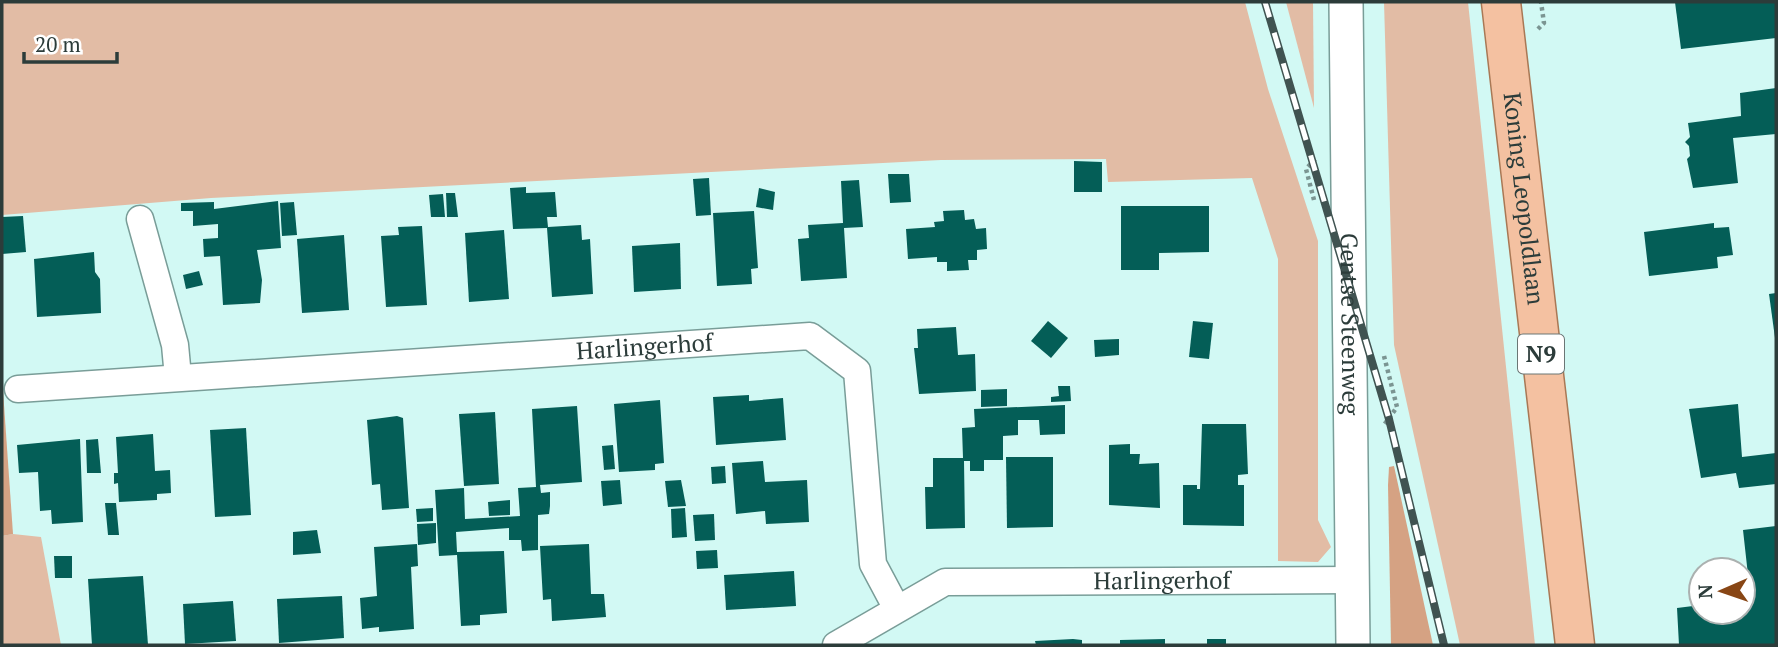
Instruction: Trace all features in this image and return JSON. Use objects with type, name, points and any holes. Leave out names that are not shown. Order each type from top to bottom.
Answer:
[{"type":"main road","name":"Koning Leopoldlaan","points":[[1501,2],[1575,645]]},
{"type":"street","name":"Gentse Steenweg","points":[[1346,2],[1353,645]]},
{"type":"street","points":[[140,219],[175,345],[178,377]]},
{"type":"street","name":"Harlingerhof","points":[[18,389],[810,336],[857,371],[873,564],[897,609]]},
{"type":"street","name":"Harlingerhof","points":[[836,645],[945,582],[1352,580]]},
{"type":"shaded area","points":[[2,2],[1245,2],[1268,89],[1318,241],[1318,520],[1331,547],[1318,562],[1278,561],[1278,259],[1252,178],[1108,182],[1106,159],[941,160],[211,198],[2,215]]},
{"type":"shaded area","points":[[1286,2],[1313,2],[1314,108]]},
{"type":"shaded area","points":[[1384,2],[1468,2],[1535,645],[1460,645],[1394,345]]},
{"type":"shaded area","points":[[2,376],[13,534],[2,536]]},
{"type":"shaded area","points":[[1394,466],[1433,645],[1391,645],[1388,485],[1389,467]]},
{"type":"shaded area","points":[[13,534],[41,537],[61,645],[2,645],[2,536]]},
{"type":"building","points":[[1675,2],[1776,2],[1776,38],[1681,49]]},
{"type":"building","points":[[1776,88],[1776,134],[1733,138],[1738,183],[1693,188],[1687,159],[1690,156],[1689,146],[1685,142],[1690,137],[1688,123],[1741,116],[1740,93]]},
{"type":"building","points":[[1074,161],[1102,162],[1102,192],[1074,192]]},
{"type":"building","points":[[888,174],[909,174],[911,202],[890,203]]},
{"type":"building","points":[[709,178],[711,215],[696,216],[693,179]]},
{"type":"building","points":[[859,180],[863,227],[844,228],[847,278],[801,281],[798,239],[809,238],[808,225],[843,223],[841,181]]},
{"type":"building","points":[[526,187],[526,193],[555,192],[557,217],[547,217],[548,227],[581,225],[582,240],[590,239],[593,294],[552,297],[547,228],[513,229],[510,188]]},
{"type":"building","points":[[759,188],[775,192],[773,210],[756,207]]},
{"type":"building","points":[[446,193],[455,193],[458,217],[447,217]]},
{"type":"building","points":[[443,194],[445,217],[431,217],[429,195]]},
{"type":"building","points":[[278,201],[281,248],[257,250],[262,280],[260,303],[223,305],[220,256],[204,257],[203,239],[218,238],[218,224],[193,226],[193,211],[181,211],[181,203],[214,202],[214,209]]},
{"type":"building","points":[[294,202],[297,235],[282,236],[280,203]]},
{"type":"building","points":[[1121,206],[1209,206],[1209,252],[1159,253],[1159,270],[1121,270]]},
{"type":"building","points":[[964,210],[965,220],[974,219],[976,229],[986,228],[987,249],[977,250],[977,260],[968,260],[969,270],[947,271],[947,262],[937,262],[937,257],[908,259],[906,229],[935,227],[934,222],[944,221],[943,211]]},
{"type":"building","points":[[754,211],[758,268],[751,269],[752,284],[717,286],[713,213]]},
{"type":"building","points":[[23,216],[26,252],[2,254],[2,217]]},
{"type":"building","points":[[1714,223],[1714,228],[1729,227],[1733,255],[1717,257],[1718,268],[1649,276],[1644,232]]},
{"type":"building","points":[[422,226],[427,305],[386,307],[381,236],[399,235],[398,227]]},
{"type":"building","points":[[504,230],[509,299],[469,302],[465,233]]},
{"type":"building","points":[[344,235],[349,310],[302,313],[297,239]]},
{"type":"building","points":[[680,243],[681,289],[634,292],[632,246]]},
{"type":"building","points":[[94,252],[95,272],[100,279],[101,313],[37,317],[34,259]]},
{"type":"building","points":[[199,271],[203,285],[186,289],[183,275]]},
{"type":"building","points":[[1776,293],[1776,338],[1775,338],[1769,294]]},
{"type":"building","points":[[1048,321],[1068,338],[1051,358],[1031,341]]},
{"type":"building","points":[[1193,321],[1213,323],[1209,359],[1189,357]]},
{"type":"building","points":[[956,327],[958,355],[975,354],[976,391],[919,394],[914,348],[918,348],[917,329]]},
{"type":"building","points":[[1119,339],[1119,355],[1095,357],[1094,340]]},
{"type":"building","points":[[1058,386],[1070,386],[1071,401],[1051,402],[1051,397],[1059,396]]},
{"type":"building","points":[[1007,389],[1007,406],[981,407],[981,390]]},
{"type":"building","points":[[749,395],[749,401],[783,398],[786,440],[716,445],[713,397]]},
{"type":"building","points":[[660,400],[664,463],[655,464],[655,470],[619,472],[614,404]]},
{"type":"building","points":[[1738,404],[1742,457],[1776,453],[1776,484],[1739,488],[1736,473],[1701,478],[1689,409]]},
{"type":"building","points":[[1065,405],[1065,434],[1040,435],[1039,420],[1018,420],[1018,435],[1003,436],[1003,460],[984,460],[984,471],[970,471],[970,461],[964,461],[965,528],[926,529],[925,487],[933,487],[933,458],[963,458],[962,428],[975,427],[974,409]]},
{"type":"building","points":[[577,406],[582,482],[540,485],[541,493],[550,492],[550,506],[549,514],[538,515],[538,550],[522,551],[521,540],[509,540],[509,528],[456,532],[457,552],[504,551],[507,613],[480,615],[480,625],[461,626],[457,555],[439,556],[435,490],[464,488],[465,519],[520,516],[518,488],[536,487],[532,409]]},
{"type":"building","points":[[495,412],[499,484],[464,486],[459,414]]},
{"type":"building","points":[[397,416],[403,418],[409,508],[382,510],[380,484],[372,485],[367,420]]},
{"type":"building","points":[[1202,424],[1246,424],[1248,474],[1238,475],[1238,485],[1244,485],[1244,526],[1183,525],[1183,485],[1197,485],[1197,489],[1200,489]]},
{"type":"building","points":[[246,428],[251,515],[215,517],[210,430]]},
{"type":"building","points":[[153,434],[155,471],[170,470],[171,493],[157,494],[157,500],[119,502],[118,483],[114,484],[114,473],[118,473],[116,437]]},
{"type":"building","points":[[80,439],[83,522],[52,524],[51,510],[40,511],[38,472],[19,473],[17,445]]},
{"type":"building","points":[[98,439],[101,473],[87,473],[86,440]]},
{"type":"building","points":[[1130,444],[1130,454],[1140,454],[1139,464],[1159,463],[1160,508],[1109,505],[1109,445]]},
{"type":"building","points":[[613,445],[615,469],[604,470],[602,446]]},
{"type":"building","points":[[1006,457],[1053,457],[1053,527],[1007,528]]},
{"type":"building","points":[[763,461],[765,482],[807,480],[809,522],[766,524],[765,511],[736,514],[732,463]]},
{"type":"building","points":[[725,466],[726,483],[712,484],[711,467]]},
{"type":"building","points":[[620,480],[622,504],[603,506],[601,481]]},
{"type":"building","points":[[681,480],[686,506],[668,507],[665,481]]},
{"type":"building","points":[[510,500],[510,515],[489,516],[488,502]]},
{"type":"building","points":[[105,503],[116,503],[119,535],[108,535]]},
{"type":"building","points":[[433,508],[433,521],[417,522],[416,509]]},
{"type":"building","points":[[685,508],[687,537],[672,538],[671,509]]},
{"type":"building","points":[[714,514],[715,540],[695,541],[693,515]]},
{"type":"building","points":[[436,523],[436,543],[418,545],[417,524]]},
{"type":"building","points":[[1776,526],[1776,645],[1679,645],[1677,608],[1687,607],[1687,626],[1757,626],[1757,556],[1746,556],[1743,530]]},
{"type":"building","points":[[317,530],[321,553],[293,555],[293,532]]},
{"type":"building","points":[[417,544],[418,566],[411,567],[414,629],[379,632],[379,627],[362,629],[360,598],[377,596],[374,547]]},
{"type":"building","points":[[589,544],[591,594],[604,594],[606,617],[552,621],[551,599],[543,600],[540,546]]},
{"type":"building","points":[[717,550],[718,568],[697,569],[696,551]]},
{"type":"building","points":[[54,556],[72,556],[72,578],[55,578]]},
{"type":"building","points":[[794,571],[796,606],[726,610],[724,575]]},
{"type":"building","points":[[143,576],[148,645],[92,645],[88,579]]},
{"type":"building","points":[[342,596],[344,638],[279,643],[277,599]]},
{"type":"building","points":[[233,601],[236,641],[185,644],[183,604]]},
{"type":"building","points":[[1165,639],[1165,645],[1120,645],[1120,640]]},
{"type":"building","points":[[1207,639],[1226,639],[1226,645],[1207,645]]},
{"type":"building","points":[[1082,640],[1082,645],[1036,645],[1035,641]]},
{"type":"railway","points":[[1265,2],[1389,419],[1444,645]]}]
